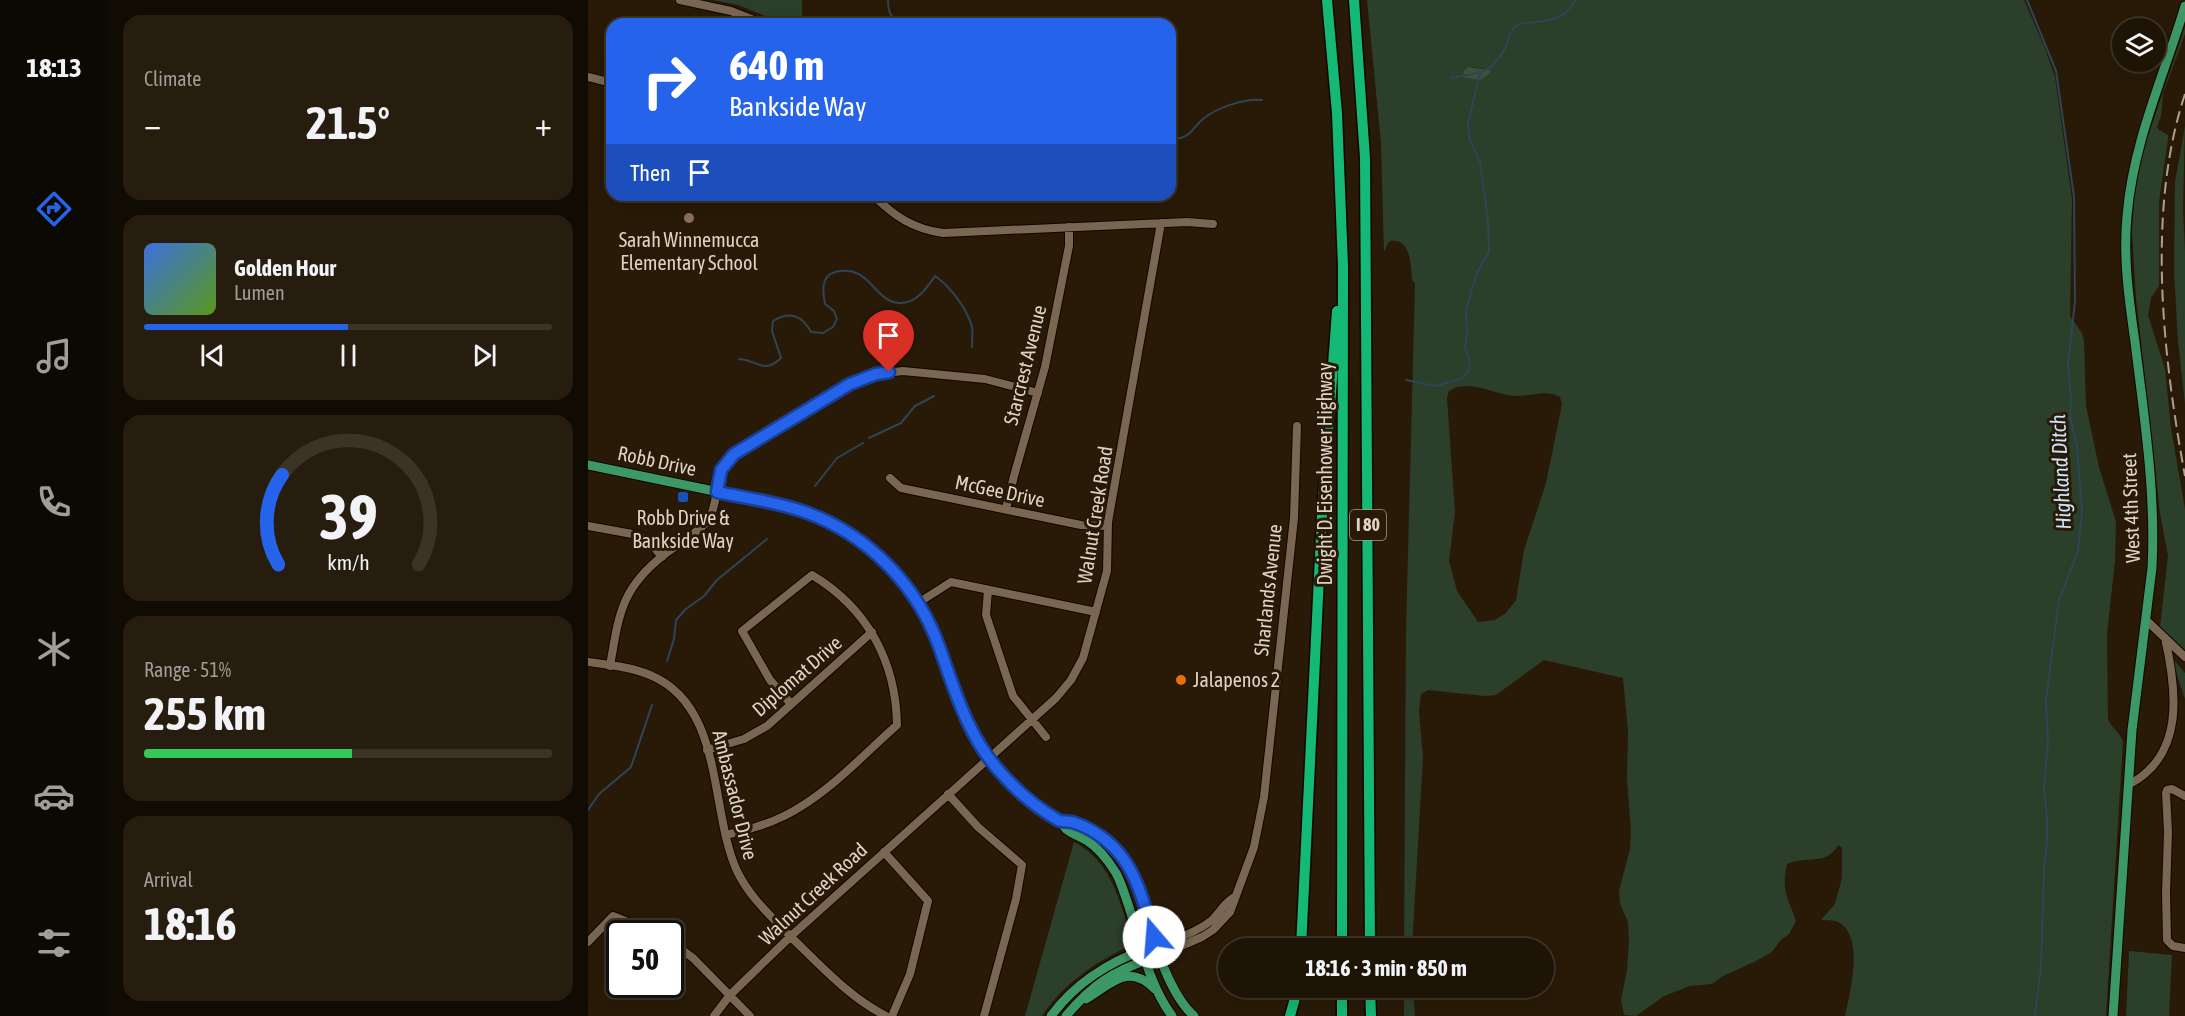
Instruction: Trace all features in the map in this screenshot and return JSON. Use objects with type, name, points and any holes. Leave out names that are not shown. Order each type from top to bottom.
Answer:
[{"type":"highway","name":"Dwight D. Eisenhower Highway","points":[[1327,0],[1337,113],[1343,266],[1342,938]]},
{"type":"highway","name":"I 80","points":[[1354,0],[1365,158],[1370,938]]},
{"type":"highway","points":[[1301,938],[1322,515],[1335,324],[1343,266]]},
{"type":"highway","points":[[1290,1016],[1296,998]]},
{"type":"highway","points":[[1298,1016],[1299,998]]},
{"type":"highway","points":[[1342,998],[1342,1016]]},
{"type":"highway","points":[[1370,998],[1371,1016]]},
{"type":"main road","name":"West 4th Street","points":[[2113,1016],[2132,730],[2152,568],[2153,504],[2127,281],[2126,217],[2131,178],[2141,137],[2185,6]]},
{"type":"main road","name":"Robb Drive","points":[[588,465],[789,507],[842,529],[887,563],[918,603],[936,638],[967,724],[988,758],[1016,789],[1061,822],[1068,831],[1095,847],[1109,863],[1122,888],[1156,990],[1172,1016]]},
{"type":"main road","name":"Robb Drive","points":[[1061,822],[1074,822],[1090,830],[1121,855],[1133,874],[1156,945],[1177,996],[1194,1016]]},
{"type":"main road","name":"Sharlands Avenue","points":[[1066,1016],[1102,980],[1145,955],[1156,945]]},
{"type":"main road","name":"Sharlands Avenue","points":[[1051,1016],[1088,978],[1113,963],[1145,955],[1160,955]]},
{"type":"main road","points":[[1074,1007],[1113,981],[1128,975],[1142,978],[1156,990]]},
{"type":"street","points":[[680,0],[731,11],[749,18]]},
{"type":"street","points":[[588,77],[606,82]]},
{"type":"street","points":[[880,201],[901,220],[934,232],[957,233],[1187,222],[1213,224]]},
{"type":"street","name":"Walnut Creek Road","points":[[714,1016],[730,995],[791,936],[1056,698],[1071,680],[1083,658],[1108,562],[1108,526],[1161,223]]},
{"type":"street","name":"Starcrest Avenue","points":[[1006,509],[1038,393],[1070,246],[1069,227]]},
{"type":"street","points":[[610,666],[623,603],[642,573],[704,525],[712,513],[721,470],[734,454],[850,384],[876,374],[903,371],[985,379],[1038,393]]},
{"type":"street","name":"Sharlands Avenue","points":[[1160,955],[1192,942],[1213,930],[1230,912],[1234,907],[1235,897],[1254,847],[1264,797],[1294,518],[1298,426]]},
{"type":"street","name":"McGee Drive","points":[[890,478],[901,488],[1081,525],[1108,526]]},
{"type":"street","points":[[588,526],[638,535],[650,542],[662,557]]},
{"type":"street","points":[[726,835],[769,823],[800,808],[827,787],[897,724],[897,708],[891,676],[872,632],[839,593],[812,575],[742,631],[770,680],[791,704]]},
{"type":"street","points":[[918,603],[951,582],[1095,612]]},
{"type":"street","points":[[988,590],[985,608],[989,626],[1013,696],[1046,737]]},
{"type":"street","points":[[2146,620],[2185,657]]},
{"type":"street","name":"Diplomat Drive","points":[[707,750],[730,744],[756,733],[872,632]]},
{"type":"street","points":[[2128,785],[2149,772],[2167,749],[2171,732],[2174,693],[2172,669],[2165,638]]},
{"type":"street","name":"Ambassador Drive","points":[[588,662],[650,675],[672,688],[689,705],[696,717],[707,750],[732,857],[744,885],[761,906],[848,992],[886,1016]]},
{"type":"street","points":[[2185,796],[2172,789],[2167,790],[2166,793],[2168,939],[2173,946],[2185,948]]},
{"type":"street","points":[[948,794],[978,827],[1022,864],[1016,899],[984,1016]]},
{"type":"street","points":[[884,852],[928,901],[910,974],[892,1016]]},
{"type":"street","name":"Sharlands Avenue","points":[[1156,945],[1202,927],[1230,899],[1235,897]]},
{"type":"street","points":[[609,920],[613,916],[623,920]]},
{"type":"street","points":[[588,942],[606,923]]},
{"type":"street","points":[[684,951],[750,1016]]},
{"type":"green space","points":[[713,0],[802,0],[802,18],[770,18],[738,5]]},
{"type":"green space","points":[[1367,0],[2024,0],[2055,77],[2072,199],[2070,316],[2082,333],[2084,341],[2086,406],[2099,467],[2116,522],[2115,561],[2107,634],[2108,719],[2123,742],[2106,1016],[1845,1016],[1854,964],[1851,938],[1845,928],[1836,921],[1821,920],[1835,904],[1842,878],[1842,848],[1839,845],[1824,858],[1787,864],[1785,888],[1796,921],[1789,934],[1772,952],[1723,976],[1712,984],[1690,986],[1664,996],[1636,1016],[1624,1015],[1621,1000],[1627,970],[1629,941],[1628,922],[1620,904],[1619,891],[1630,849],[1631,830],[1627,780],[1628,731],[1623,678],[1544,660],[1496,695],[1485,696],[1428,690],[1421,694],[1419,711],[1423,757],[1413,938],[1404,938],[1406,630],[1415,283],[1412,280],[1408,251],[1402,243],[1390,241],[1384,252],[1381,143]],"holes":[[[1473,67],[1490,70],[1481,80],[1465,78]],[[1457,387],[1481,388],[1511,396],[1549,393],[1560,397],[1562,404],[1546,483],[1524,550],[1516,600],[1506,613],[1495,620],[1478,622],[1457,591],[1449,561],[1455,512],[1447,398],[1449,391]]]},
{"type":"green space","points":[[2185,27],[2185,34],[2163,94],[2161,116],[2157,127],[2168,135],[2168,139],[2159,202],[2159,286],[2151,298],[2148,315],[2165,369],[2171,428],[2185,509],[2185,651],[2160,627],[2168,556],[2160,513],[2136,298],[2132,232],[2134,198],[2142,154]]},
{"type":"green space","points":[[1468,67],[1490,70],[1490,73],[1481,80],[1465,78],[1464,71]]},
{"type":"green space","points":[[2185,126],[2183,209],[2185,404],[2174,271],[2175,182]]},
{"type":"green space","points":[[2170,655],[2185,673],[2185,699]]},
{"type":"green space","points":[[1074,842],[1087,850],[1105,871],[1117,895],[1131,936],[1127,947],[1102,960],[1080,976],[1059,994],[1042,1016],[1025,1016]]},
{"type":"green space","points":[[2129,951],[2172,955],[2169,1016],[2126,1016]]},
{"type":"green space","points":[[1404,998],[1414,998],[1415,1016],[1404,1016]]},
{"type":"waterway","points":[[888,0],[890,14],[893,18]]},
{"type":"waterway","points":[[1451,78],[1478,73],[1491,67],[1502,54],[1516,26],[1561,16],[1576,0]]},
{"type":"waterway","name":"Highland Ditch","points":[[2027,0],[2056,71],[2074,197],[2075,301],[2068,366],[2070,417],[2077,446],[2082,512],[2078,551],[2059,600],[2046,701],[2048,742],[2044,786],[2047,841],[2041,966],[2035,1016]]},
{"type":"waterway","points":[[1406,380],[1435,386],[1461,379],[1468,372],[1470,362],[1465,347],[1466,309],[1478,270],[1489,252],[1488,221],[1480,162],[1469,138],[1468,124],[1480,73]]},
{"type":"waterway","points":[[1176,139],[1186,136],[1203,119],[1223,108],[1239,102],[1262,100]]},
{"type":"waterway","points":[[739,359],[765,366],[781,358],[772,331],[773,321],[779,318],[785,316],[800,318],[811,332],[823,333],[833,327],[837,319],[834,311],[825,304],[824,285],[830,274],[847,271],[864,277],[883,296],[899,303],[911,301],[924,291],[935,276],[952,292],[966,313],[972,327],[972,347]]},
{"type":"waterway","points":[[869,438],[901,423],[915,406],[934,396]]},
{"type":"waterway","points":[[815,486],[837,458],[863,443]]},
{"type":"waterway","points":[[667,661],[674,639],[676,620],[686,609],[704,596],[717,580],[767,539]]},
{"type":"waterway","points":[[588,810],[599,794],[631,767],[652,705]]},
{"type":"railway","points":[[2185,94],[2173,139],[2165,186],[2162,235],[2165,334],[2170,383],[2185,476]]},
{"type":"place","name":"Sarah Winnemucca Elementary School","points":[[689,218]]},
{"type":"place","name":"Robb Drive & Bankside Way","points":[[683,497]]},
{"type":"place","name":"Jalapenos 2","points":[[1181,680]]},
{"type":"route","points":[[889,372],[862,378],[850,384],[734,454],[721,470],[717,492],[805,512],[842,529],[887,563],[911,592],[928,620],[959,706],[988,758],[1016,789],[1032,802],[1061,822],[1074,822],[1090,830],[1121,855],[1133,874],[1154,937]]}]
